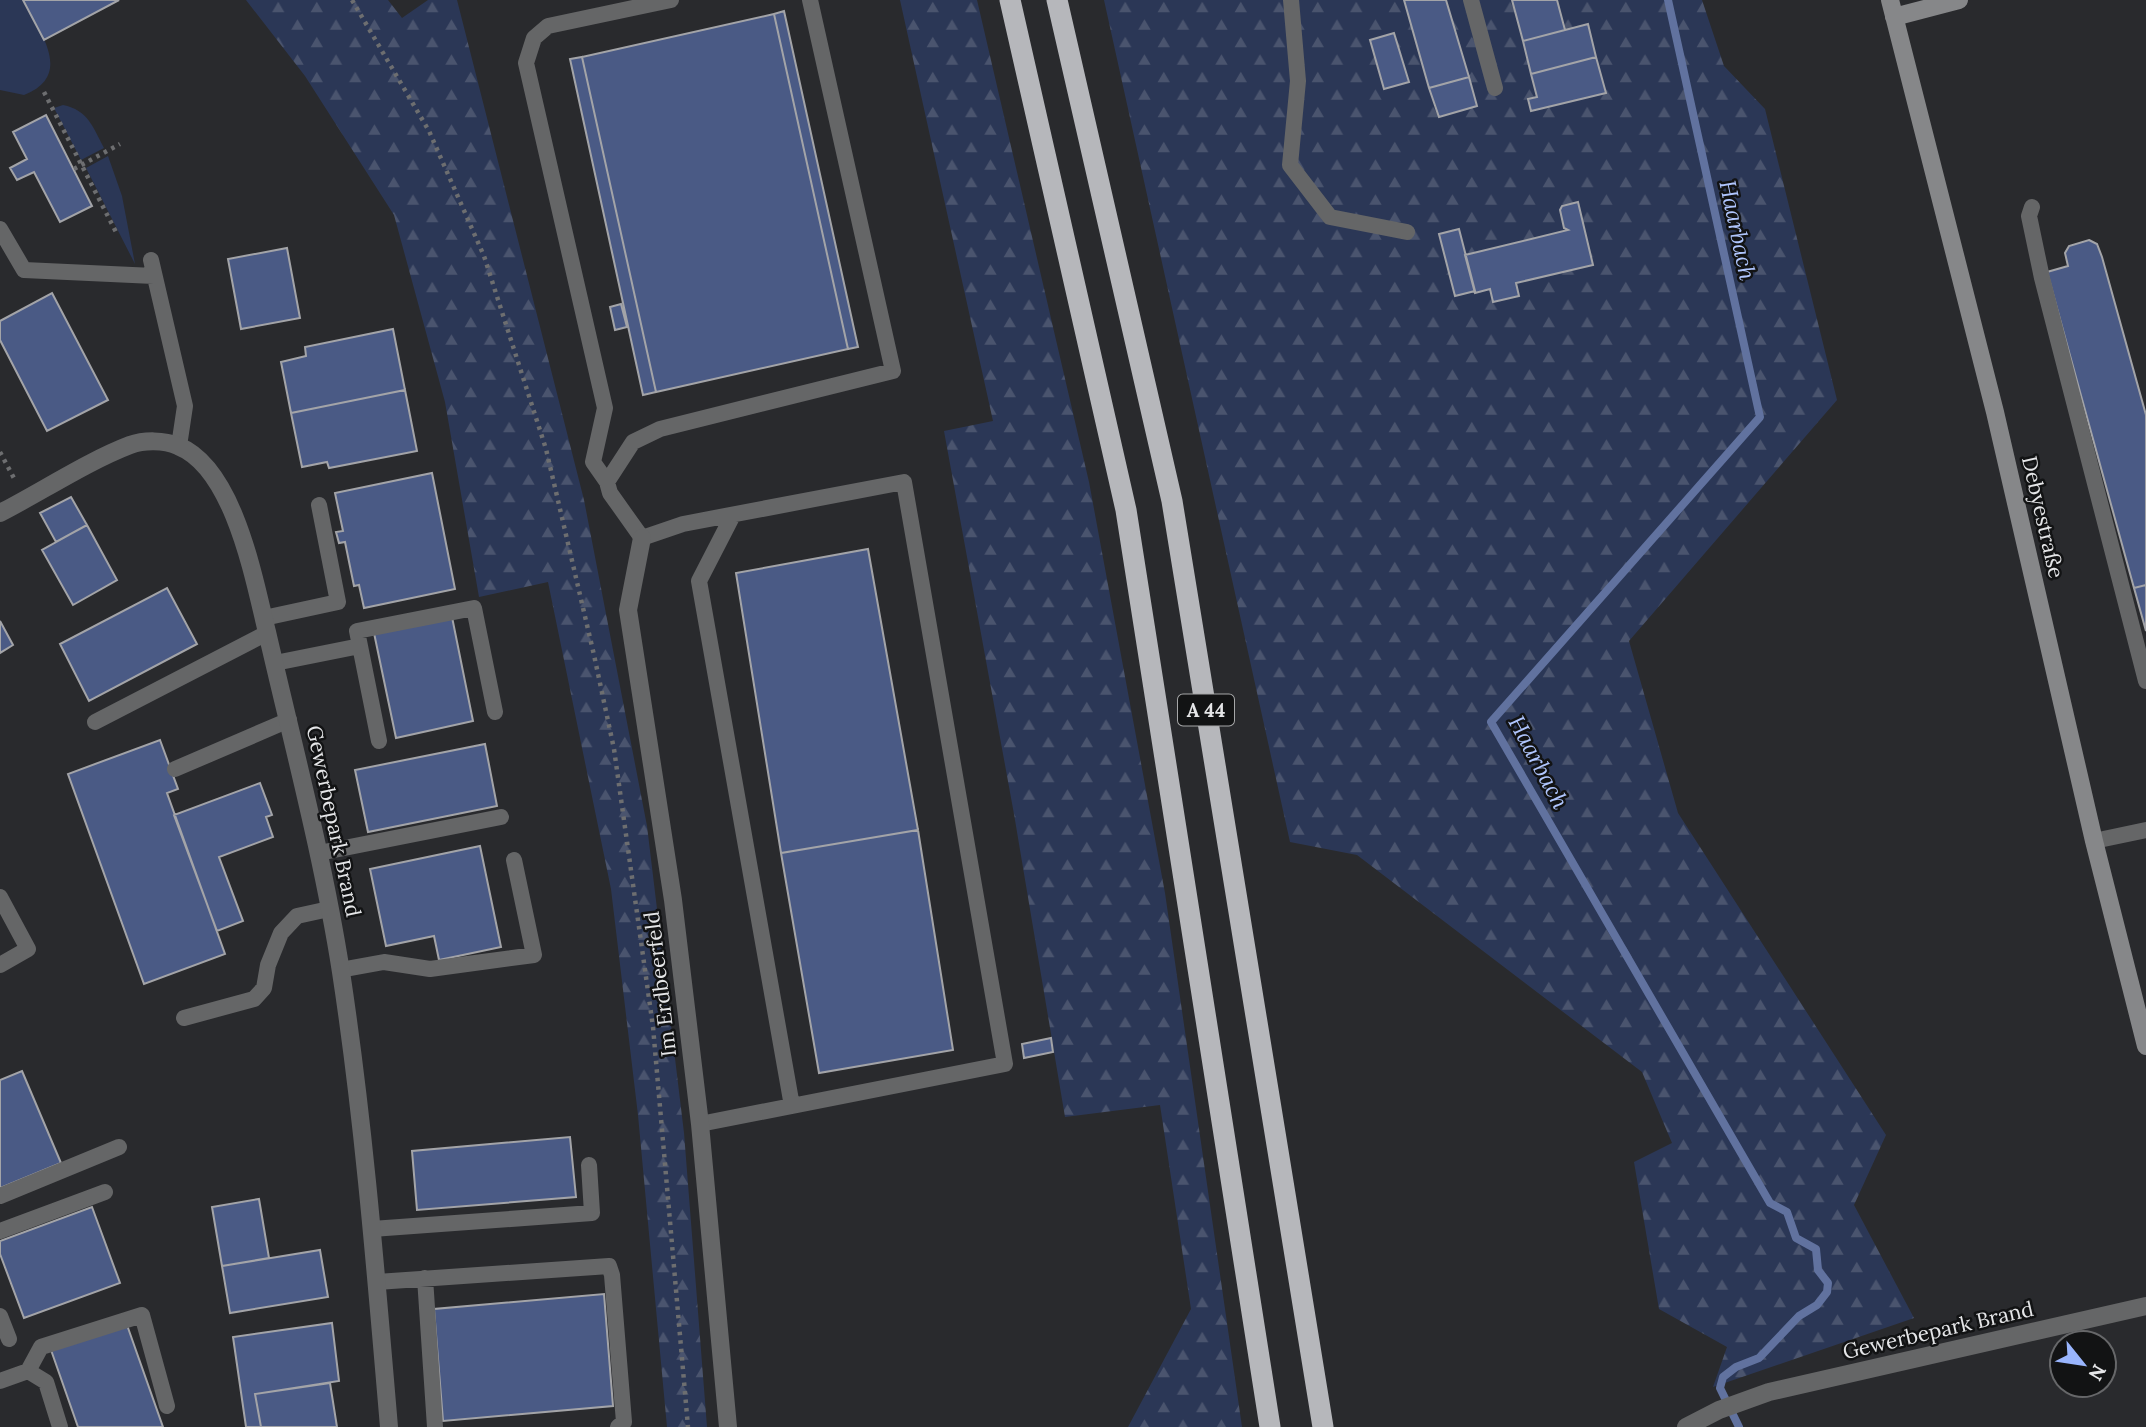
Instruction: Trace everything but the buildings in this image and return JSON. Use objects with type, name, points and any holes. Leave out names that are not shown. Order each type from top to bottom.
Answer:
[{"type":"highway","name":"A 44","points":[[1010,0],[1126,510],[1270,1427]]},
{"type":"highway","name":"A 44","points":[[1057,0],[1172,502],[1323,1427]]},
{"type":"main road","points":[[1892,8],[1959,0]]},
{"type":"main road","name":"Debyestraße","points":[[1892,8],[1995,412],[2094,841],[2146,1046]]},
{"type":"street","points":[[0,513],[132,444],[159,441],[179,446]]},
{"type":"street","name":"Gewerbepark Brand","points":[[179,446],[198,458],[212,472],[234,517],[275,663],[319,853],[340,970],[359,1106],[389,1427]]},
{"type":"street","name":"Im Erdbeerfeld","points":[[642,538],[628,610],[673,900],[700,1124],[728,1427]]},
{"type":"street","name":"Gewerbepark Brand","points":[[1686,1427],[1719,1410],[1769,1392],[2146,1306]]},
{"type":"lane","points":[[671,0],[548,26],[534,38],[526,63],[605,408],[593,462],[607,482],[610,493],[642,538],[683,524],[904,482],[1005,1063],[700,1124]]},
{"type":"lane","points":[[607,482],[633,442],[660,429],[893,371],[810,0]]},
{"type":"lane","points":[[1291,0],[1298,81],[1290,164],[1330,216],[1407,232]]},
{"type":"lane","points":[[1471,0],[1495,88]]},
{"type":"lane","points":[[2032,207],[2029,216],[2042,278],[2146,681]]},
{"type":"lane","points":[[0,229],[24,270],[153,268],[185,406],[179,446]]},
{"type":"lane","points":[[95,722],[265,626],[338,602],[319,505]]},
{"type":"lane","points":[[733,515],[699,581],[792,1106]]},
{"type":"lane","points":[[379,741],[357,631],[474,608],[495,712]]},
{"type":"lane","points":[[275,663],[360,646]]},
{"type":"lane","points":[[175,769],[289,720]]},
{"type":"lane","points":[[319,853],[501,817]]},
{"type":"lane","points":[[2094,841],[2146,830]]},
{"type":"lane","points":[[340,970],[384,962],[430,969],[534,955],[514,860]]},
{"type":"lane","points":[[0,897],[28,949],[0,965]]},
{"type":"lane","points":[[184,1018],[254,999],[264,988],[268,965],[281,933],[297,916],[329,909]]},
{"type":"lane","points":[[0,1196],[119,1147]]},
{"type":"lane","points":[[372,1229],[592,1213],[589,1165]]},
{"type":"lane","points":[[0,1231],[105,1192]]},
{"type":"lane","points":[[377,1282],[609,1266],[612,1275],[624,1422],[618,1427]]},
{"type":"lane","points":[[425,1278],[435,1427]]},
{"type":"lane","points":[[0,1381],[28,1371],[41,1347],[142,1315],[167,1406]]},
{"type":"lane","points":[[0,1317],[9,1339]]},
{"type":"lane","points":[[28,1371],[46,1382],[60,1427]]},
{"type":"path","points":[[352,0],[429,131],[455,185],[484,256],[546,449],[594,654],[618,775],[653,1027],[688,1427]]},
{"type":"path","points":[[44,92],[116,232]]},
{"type":"path","points":[[74,169],[120,144]]},
{"type":"path","points":[[0,452],[25,500]]},
{"type":"green space","points":[[0,0],[23,0],[49,52],[48,76],[39,86],[24,95],[0,90]]},
{"type":"green space","points":[[246,0],[388,0],[402,18],[428,0],[457,0],[584,500],[647,826],[684,1133],[707,1427],[667,1427],[638,1115],[611,889],[548,582],[479,597],[445,402],[394,215],[305,76]]},
{"type":"green space","points":[[900,0],[977,0],[1089,482],[1165,893],[1242,1427],[1128,1427],[1191,1309],[1160,1105],[1065,1117],[1014,814],[944,431],[993,421]]},
{"type":"green space","points":[[1104,0],[1702,0],[1724,66],[1765,109],[1837,400],[1629,641],[1678,813],[1886,1135],[1854,1205],[1914,1318],[1713,1387],[1727,1347],[1659,1309],[1634,1162],[1672,1143],[1642,1072],[1357,855],[1290,842]]},
{"type":"green space","points":[[63,105],[84,115],[104,148],[81,160],[54,108]]},
{"type":"green space","points":[[108,156],[122,196],[135,264],[86,168]]},
{"type":"waterway","name":"Haarbach","points":[[1668,0],[1760,417],[1491,722],[1770,1203],[1787,1212],[1796,1238],[1816,1249],[1818,1270],[1828,1283],[1827,1292],[1817,1305],[1799,1316],[1759,1358],[1736,1367],[1723,1377],[1720,1388],[1739,1427]]}]
